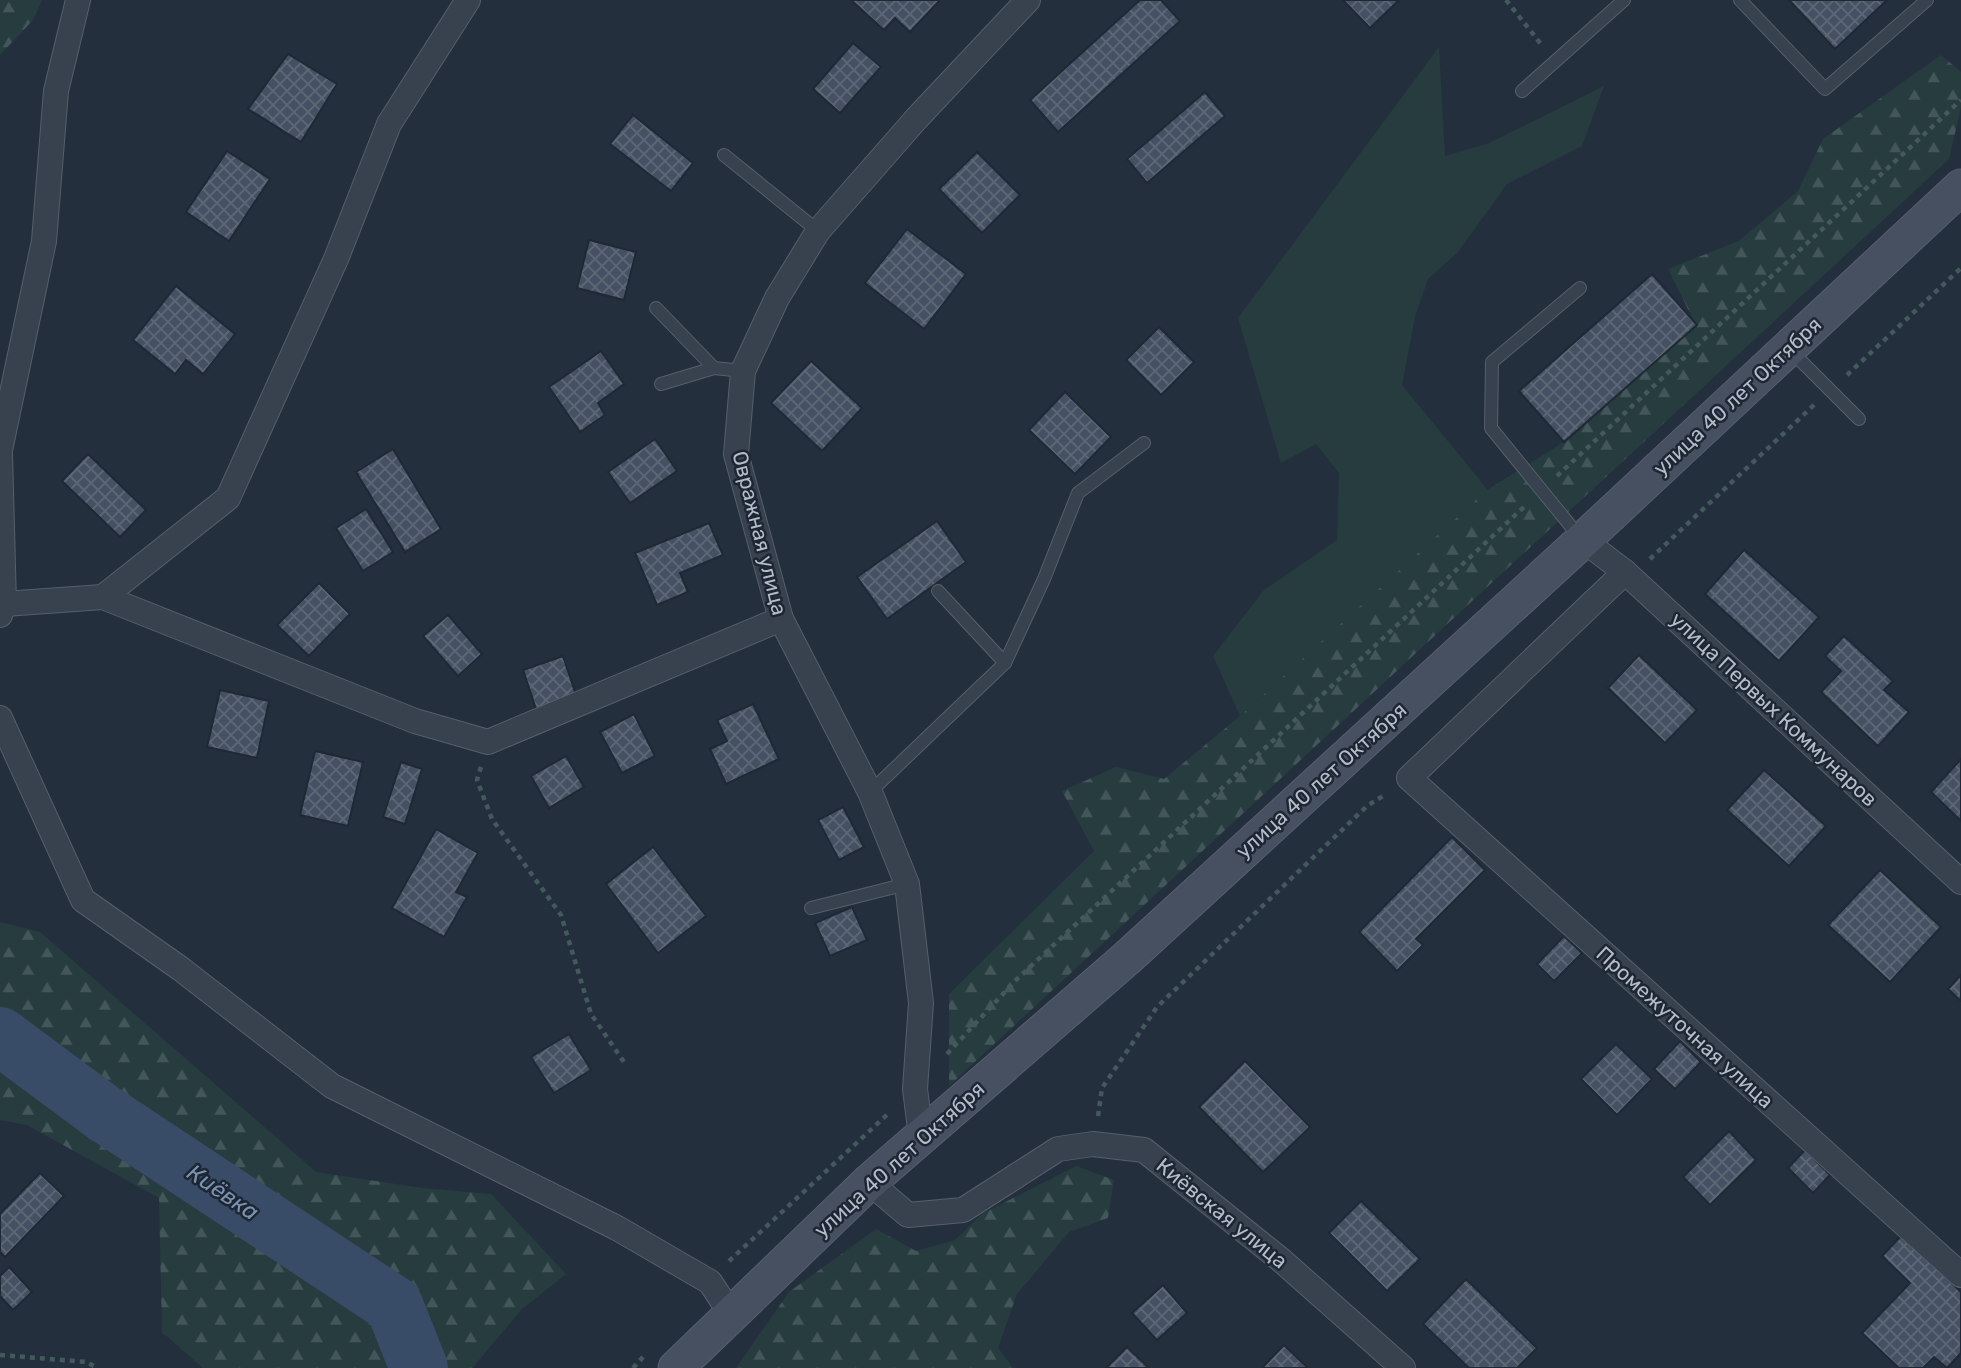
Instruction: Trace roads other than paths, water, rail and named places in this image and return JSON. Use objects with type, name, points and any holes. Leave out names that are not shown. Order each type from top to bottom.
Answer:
[{"type":"main road","name":"улица 40 лет Октября","points":[[663,1358],[731,1314],[869,1182],[1127,958],[1583,540],[1961,187]]},
{"type":"street","points":[[78,0],[55,91],[44,241],[0,452],[2,610],[103,597],[415,721],[488,742],[781,619]]},
{"type":"street","points":[[103,597],[228,498],[336,259],[389,124],[468,0]]},
{"type":"street","name":"Овражная улица","points":[[921,1137],[915,1088],[922,1003],[907,884],[870,792],[781,619],[736,454],[743,372],[777,298],[818,231],[917,118],[1028,0]]},
{"type":"street","name":"улица Первых Коммунаров","points":[[1583,540],[1625,572],[1961,882]]},
{"type":"street","name":"Промежуточная улица","points":[[1625,572],[1409,778],[1961,1275]]},
{"type":"street","points":[[0,718],[83,900],[181,969],[332,1086],[617,1228],[710,1282],[731,1314]]},
{"type":"street","name":"Киёвская улица","points":[[869,1182],[908,1215],[964,1210],[1058,1149],[1093,1144],[1144,1150],[1281,1260],[1403,1368]]},
{"type":"lane","points":[[1522,91],[1623,0]]},
{"type":"lane","points":[[1740,0],[1825,89],[1927,0]]},
{"type":"lane","points":[[724,155],[818,231]]},
{"type":"lane","points":[[1580,288],[1492,362],[1491,428],[1583,540]]},
{"type":"lane","points":[[656,308],[714,368]]},
{"type":"lane","points":[[1788,349],[1859,419]]},
{"type":"lane","points":[[661,384],[714,368],[743,372]]},
{"type":"lane","points":[[870,792],[1005,663],[1044,579],[1078,493],[1144,443]]},
{"type":"lane","points":[[938,591],[1005,663]]},
{"type":"lane","points":[[811,908],[907,884]]},
{"type":"waterway","name":"Киёвка","points":[[0,1036],[105,1114],[394,1305],[419,1368]]}]
